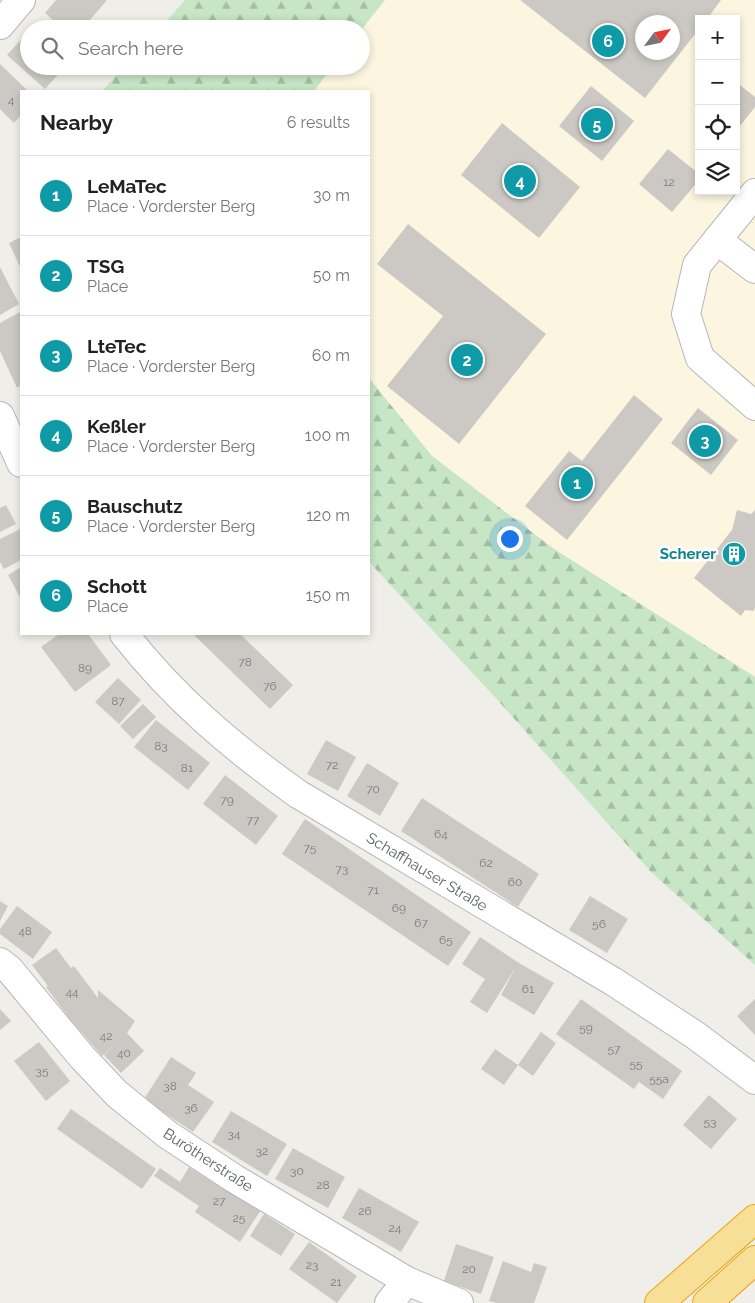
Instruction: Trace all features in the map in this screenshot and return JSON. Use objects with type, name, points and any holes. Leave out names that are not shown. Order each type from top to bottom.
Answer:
[{"type":"highway","points":[[659,1303],[755,1219]]},
{"type":"highway","points":[[707,1303],[755,1260]]},
{"type":"street","points":[[0,25],[21,0]]},
{"type":"street","points":[[755,193],[696,265],[686,314],[700,358],[755,406]]},
{"type":"street","points":[[717,240],[755,269]]},
{"type":"street","points":[[0,416],[20,461]]},
{"type":"street","name":"Schaffhauser Straße","points":[[125,635],[172,690],[204,722],[252,762],[306,799],[614,982],[695,1035],[755,1080]]},
{"type":"street","name":"Burötherstraße","points":[[0,962],[82,1057],[118,1094],[168,1135],[235,1179],[407,1281],[460,1303]]},
{"type":"street","points":[[390,1303],[407,1281]]},
{"type":"shaded area","points":[[385,0],[755,0],[755,677],[554,549],[432,456],[370,379],[370,90],[315,90],[326,75],[370,75],[369,20]]},
{"type":"green space","points":[[185,0],[385,0],[369,20],[167,20]]},
{"type":"green space","points":[[117,75],[326,75],[315,90],[103,90]]},
{"type":"green space","points":[[370,379],[432,456],[554,549],[755,677],[755,965],[651,872],[493,695],[370,563]]},
{"type":"building","points":[[56,0],[107,0],[90,20],[53,20],[45,13]]},
{"type":"building","points":[[520,0],[721,0],[710,15],[695,15],[695,34],[680,53],[680,15],[635,15],[635,60],[675,60],[645,98]]},
{"type":"building","points":[[20,41],[20,67],[7,55]]},
{"type":"building","points":[[0,64],[27,90],[20,90],[20,116],[14,123],[0,109]]},
{"type":"building","points":[[29,75],[58,75],[45,89]]},
{"type":"building","points":[[740,85],[755,97],[755,107],[740,126]]},
{"type":"building","points":[[591,86],[634,121],[602,161],[559,126]]},
{"type":"building","points":[[502,123],[580,187],[539,238],[461,175]]},
{"type":"building","points":[[668,149],[695,171],[695,185],[672,212],[639,184]]},
{"type":"building","points":[[408,224],[546,334],[459,444],[387,386],[443,316],[377,264]]},
{"type":"building","points":[[20,238],[20,267],[9,243]]},
{"type":"building","points":[[0,267],[19,304],[0,315]]},
{"type":"building","points":[[20,312],[20,386],[17,388],[0,351],[0,323]]},
{"type":"building","points":[[634,395],[663,419],[567,540],[525,506],[569,451],[582,461]]},
{"type":"building","points":[[698,408],[738,440],[711,475],[671,443]]},
{"type":"building","points":[[6,505],[16,524],[0,532],[0,508]]},
{"type":"building","name":"Scherer","points":[[737,510],[751,514],[755,510],[755,607],[754,611],[745,610],[741,616],[694,578],[732,530]]},
{"type":"building","points":[[20,529],[20,561],[4,569],[0,562],[0,539]]},
{"type":"building","points":[[20,568],[20,597],[8,575]]},
{"type":"building","points":[[58,635],[89,635],[111,665],[75,692],[41,647]]},
{"type":"building","points":[[241,635],[293,685],[270,709],[195,636]]},
{"type":"building","points":[[118,678],[141,700],[119,724],[95,702]]},
{"type":"building","points":[[143,704],[156,717],[133,739],[120,726]]},
{"type":"building","points":[[156,720],[210,763],[188,790],[134,747]]},
{"type":"building","points":[[326,740],[356,757],[338,791],[307,774]]},
{"type":"building","points":[[367,763],[399,783],[380,816],[347,796]]},
{"type":"building","points":[[225,775],[278,816],[256,845],[203,804]]},
{"type":"building","points":[[422,798],[539,874],[518,907],[401,831]]},
{"type":"building","points":[[305,819],[471,932],[448,966],[282,854]]},
{"type":"building","points":[[590,896],[628,919],[607,953],[569,930]]},
{"type":"building","points":[[0,901],[8,906],[0,921]]},
{"type":"building","points":[[17,906],[52,932],[33,959],[0,934],[0,929]]},
{"type":"building","points":[[480,937],[554,983],[534,1015],[501,995],[516,967],[487,1013],[470,1002],[485,979],[462,964]]},
{"type":"building","points":[[56,948],[71,968],[74,966],[98,998],[98,990],[135,1021],[127,1033],[144,1051],[121,1073],[104,1055],[113,1046],[102,1056],[70,1019],[32,965]]},
{"type":"building","points":[[581,999],[682,1071],[663,1099],[639,1082],[634,1089],[556,1034]]},
{"type":"building","points":[[755,999],[755,1035],[737,1016]]},
{"type":"building","points":[[0,1009],[11,1021],[0,1030]]},
{"type":"building","points":[[541,1032],[556,1043],[533,1076],[518,1065]]},
{"type":"building","points":[[39,1042],[70,1081],[46,1101],[14,1061]]},
{"type":"building","points":[[495,1049],[518,1065],[504,1085],[481,1069]]},
{"type":"building","points":[[171,1057],[196,1073],[188,1085],[214,1102],[193,1132],[144,1099]]},
{"type":"building","points":[[709,1095],[737,1119],[711,1149],[683,1125]]},
{"type":"building","points":[[71,1109],[156,1169],[142,1189],[57,1129]]},
{"type":"building","points":[[231,1111],[287,1144],[267,1176],[212,1142]]},
{"type":"building","points":[[293,1148],[345,1177],[328,1208],[275,1179]]},
{"type":"building","points":[[189,1167],[214,1183],[216,1180],[261,1210],[240,1242],[195,1212],[199,1206],[154,1176],[160,1168],[180,1182]]},
{"type":"building","points":[[359,1188],[419,1222],[401,1252],[342,1218]]},
{"type":"building","points":[[264,1214],[295,1234],[281,1256],[250,1236]]},
{"type":"building","points":[[309,1242],[357,1276],[337,1303],[289,1269]]},
{"type":"building","points":[[456,1244],[494,1257],[481,1294],[444,1281]]},
{"type":"building","points":[[503,1261],[531,1272],[534,1263],[547,1267],[534,1303],[496,1303],[489,1301]]},
{"type":"place","name":"Schott","points":[[608,41]]},
{"type":"place","name":"Bauschutz","points":[[597,124]]},
{"type":"place","name":"Keßler","points":[[520,181]]},
{"type":"place","name":"TSG","points":[[467,360]]},
{"type":"place","name":"LteTec","points":[[705,441]]},
{"type":"place","name":"LeMaTec","points":[[577,483]]},
{"type":"place","name":"Scherer","points":[[734,554]]}]
